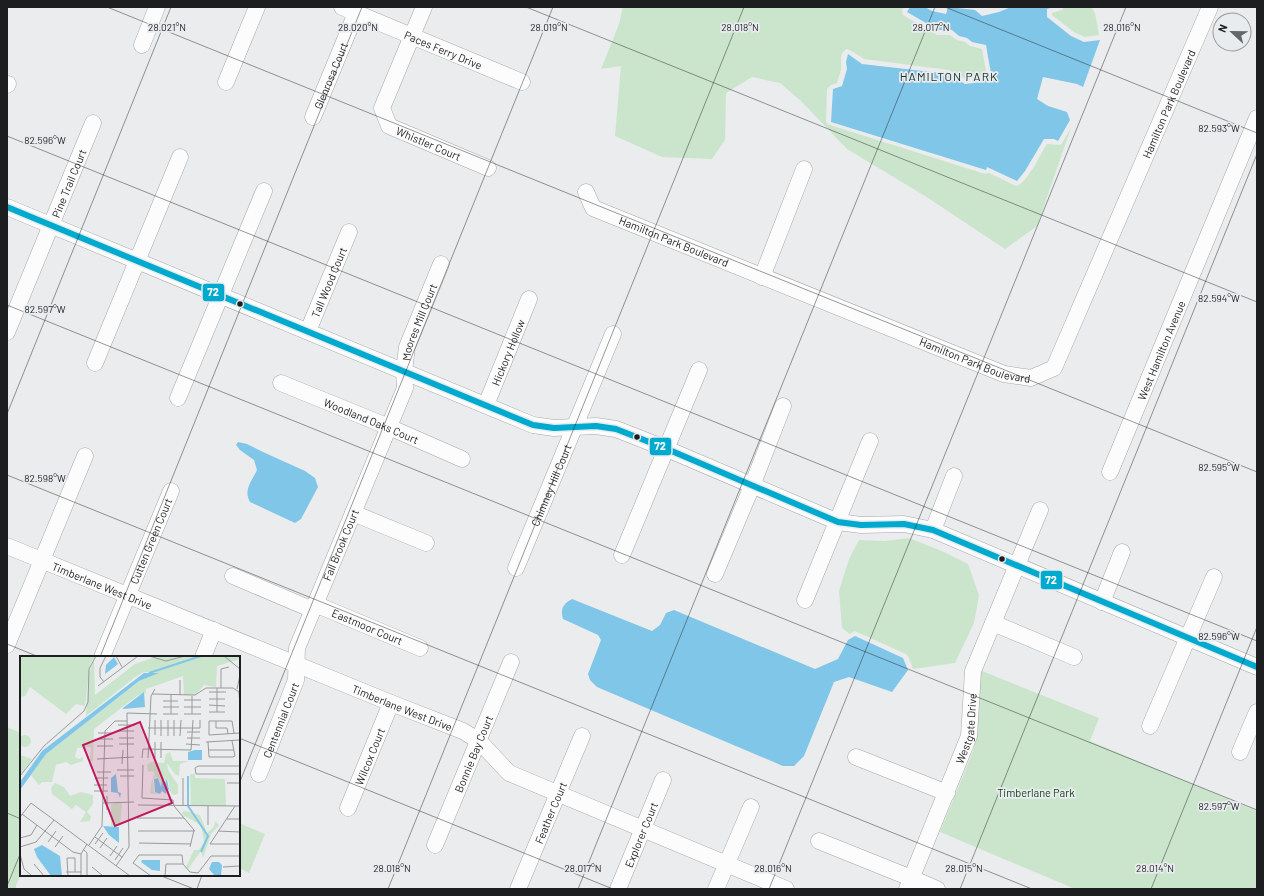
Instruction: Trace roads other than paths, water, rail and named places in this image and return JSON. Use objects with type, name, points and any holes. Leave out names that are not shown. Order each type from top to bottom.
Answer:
[{"type":"street","points":[[142,44],[157,7]]},
{"type":"street","points":[[226,82],[257,7]]},
{"type":"street","points":[[412,36],[424,7]]},
{"type":"street","name":"Hamilton Park Boulevard","points":[[586,192],[593,208],[1004,374],[1031,378],[1054,368],[1210,7]]},
{"type":"street","name":"Paces Ferry Drive","points":[[349,10],[522,82]]},
{"type":"street","name":"Glenrosa Court","points":[[313,117],[349,10]]},
{"type":"street","name":"Whistler Court","points":[[412,36],[382,108],[389,126],[488,168]]},
{"type":"street","name":"West Hamilton Avenue","points":[[1110,472],[1257,118]]},
{"type":"street","name":"Pine Trail Court","points":[[7,332],[93,123]]},
{"type":"street","points":[[95,363],[180,157]]},
{"type":"street","points":[[762,277],[804,170]]},
{"type":"street","points":[[178,398],[264,191]]},
{"type":"street","points":[[7,207],[533,425],[554,428],[596,426],[616,429],[667,449],[838,522],[861,525],[904,524],[933,530],[1257,667]]},
{"type":"street","name":"Tall Wood Court","points":[[308,331],[349,232]]},
{"type":"street","name":"Moores Mill Court","points":[[389,427],[405,388],[404,371],[407,347],[441,264]]},
{"type":"street","name":"Hickory Hollow","points":[[486,405],[529,299]]},
{"type":"street","name":"Chimney Hill Court","points":[[516,568],[613,334]]},
{"type":"street","points":[[622,555],[699,370]]},
{"type":"street","name":"Woodland Oaks Court","points":[[281,383],[389,427],[462,459]]},
{"type":"street","points":[[715,574],[752,486],[783,406]]},
{"type":"street","name":"Fall Brook Court","points":[[297,664],[297,648],[389,427]]},
{"type":"street","points":[[805,600],[870,441]]},
{"type":"street","points":[[7,645],[85,456]]},
{"type":"street","points":[[933,530],[954,476]]},
{"type":"street","name":"Cutten Green Court","points":[[102,656],[171,491]]},
{"type":"street","name":"Westgate Drive","points":[[909,883],[969,736],[973,671],[1040,510]]},
{"type":"street","points":[[353,513],[426,543]]},
{"type":"street","name":"Timberlane West Drive","points":[[7,546],[297,664],[391,704],[463,731],[479,741],[509,773],[786,889]]},
{"type":"street","points":[[1102,602],[1122,552]]},
{"type":"street","name":"Eastmoor Court","points":[[233,576],[420,648]]},
{"type":"street","points":[[1150,726],[1214,577]]},
{"type":"street","points":[[992,623],[1074,657]]},
{"type":"street","points":[[203,656],[214,630]]},
{"type":"street","name":"Bonnie Bay Court","points":[[435,845],[511,662]]},
{"type":"street","name":"Centennial Court","points":[[259,774],[296,680],[297,664]]},
{"type":"street","name":"Wilcox Court","points":[[348,808],[391,704]]},
{"type":"street","points":[[1240,752],[1257,712]]},
{"type":"street","name":"Feather Court","points":[[518,889],[582,736]]},
{"type":"street","points":[[856,757],[947,793]]},
{"type":"street","name":"Explorer Court","points":[[618,889],[663,780]]},
{"type":"street","points":[[716,889],[751,807]]},
{"type":"street","points":[[819,841],[909,883],[936,889]]},
{"type":"water","points":[[910,7],[925,7],[932,11],[946,14],[948,7],[975,10],[982,16],[999,12],[1011,7],[1054,7],[1047,9],[1047,17],[1071,36],[1084,42],[1100,40],[1083,87],[1077,84],[1043,77],[1037,99],[1048,106],[1067,112],[1070,120],[1058,141],[1054,139],[1044,139],[1025,171],[1017,181],[987,167],[986,170],[831,122],[833,89],[842,86],[847,69],[846,62],[848,54],[862,64],[949,74],[965,84],[983,82],[991,73],[986,45],[972,42],[967,38],[959,36],[952,30],[938,30],[907,12]]},
{"type":"water","points":[[238,442],[247,444],[305,471],[315,478],[318,487],[301,519],[295,523],[250,502],[247,493],[257,470],[254,460],[240,450],[236,445]]},
{"type":"water","points":[[572,599],[652,631],[660,625],[666,613],[674,610],[815,669],[838,659],[848,640],[855,636],[903,658],[908,670],[892,692],[849,677],[834,682],[804,756],[794,766],[783,766],[597,687],[590,680],[588,674],[601,640],[598,635],[563,619],[563,607]]},
{"type":"district","name":"HAMILTON PARK","points":[[949,76]]},
{"type":"park label","name":"Timberlane Park","points":[[1036,792]]}]
